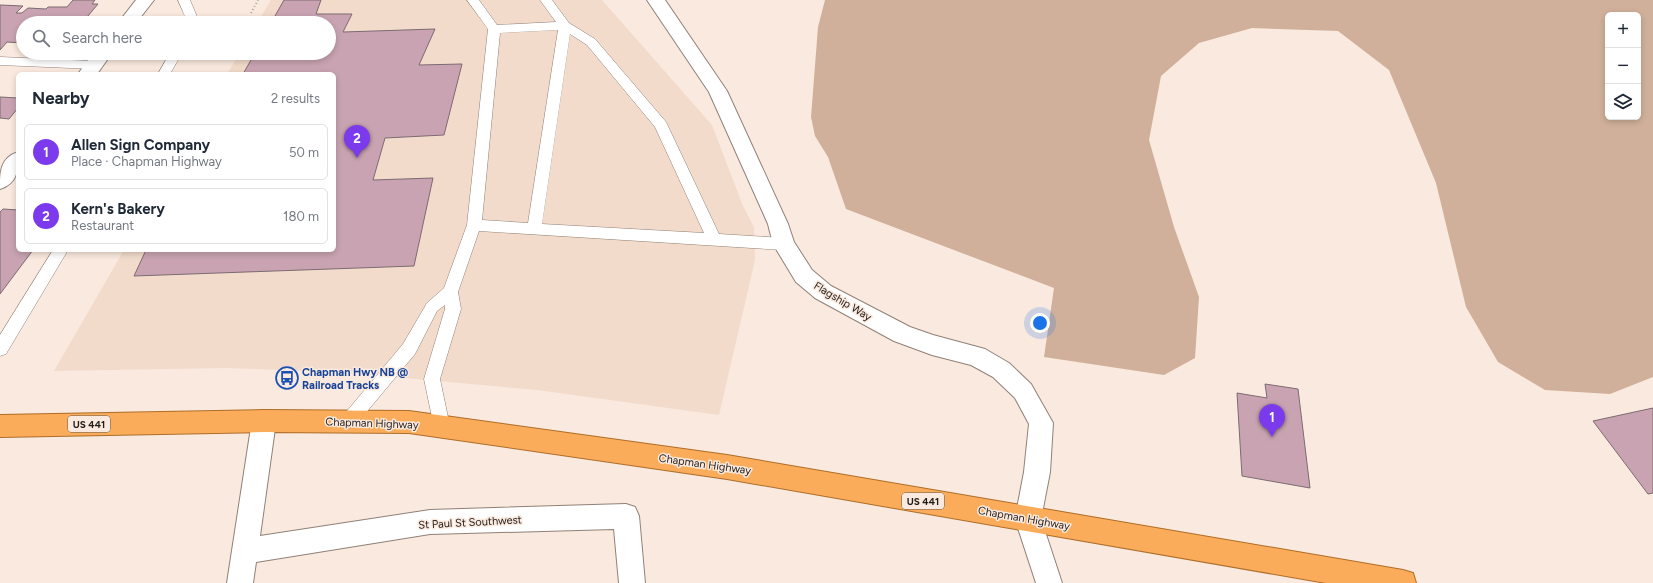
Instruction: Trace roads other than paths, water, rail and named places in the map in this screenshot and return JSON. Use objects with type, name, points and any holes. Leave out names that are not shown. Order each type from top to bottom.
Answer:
[{"type":"highway","name":"Chapman Highway","points":[[0,426],[264,421],[409,422],[727,467],[1403,583]]},
{"type":"street","points":[[132,16],[145,0]]},
{"type":"street","name":"Flagship Way","points":[[656,0],[718,91],[778,224],[784,244],[804,276],[823,292],[902,334],[932,345],[977,356],[1001,370],[1024,391],[1041,423],[1037,472],[1028,519]]},
{"type":"street","points":[[0,181],[16,161]]},
{"type":"street","points":[[240,583],[264,421]]},
{"type":"street","name":"St Paul St Southwest","points":[[244,551],[430,522],[626,516],[632,583]]},
{"type":"street","points":[[1028,519],[1049,583]]},
{"type":"lane","points":[[184,0],[191,16]]},
{"type":"lane","points":[[442,427],[432,379],[453,309],[450,292],[474,225],[494,29],[473,0]]},
{"type":"lane","points":[[546,0],[565,26],[591,42],[661,125],[714,240]]},
{"type":"lane","points":[[494,29],[565,26]]},
{"type":"lane","points":[[534,229],[565,26]]},
{"type":"lane","points":[[165,72],[172,60]]},
{"type":"lane","points":[[0,61],[95,64]]},
{"type":"lane","points":[[474,225],[784,244]]},
{"type":"lane","points":[[0,349],[61,252]]},
{"type":"lane","points":[[348,422],[409,349],[432,307],[450,292]]},
{"type":"place","name":"Kern's Bakery","points":[[357,158]]},
{"type":"place","name":"Chapman Hwy NB @ Railroad Tracks","points":[[287,378]]},
{"type":"place","name":"Allen Sign Company","points":[[1272,437]]}]
